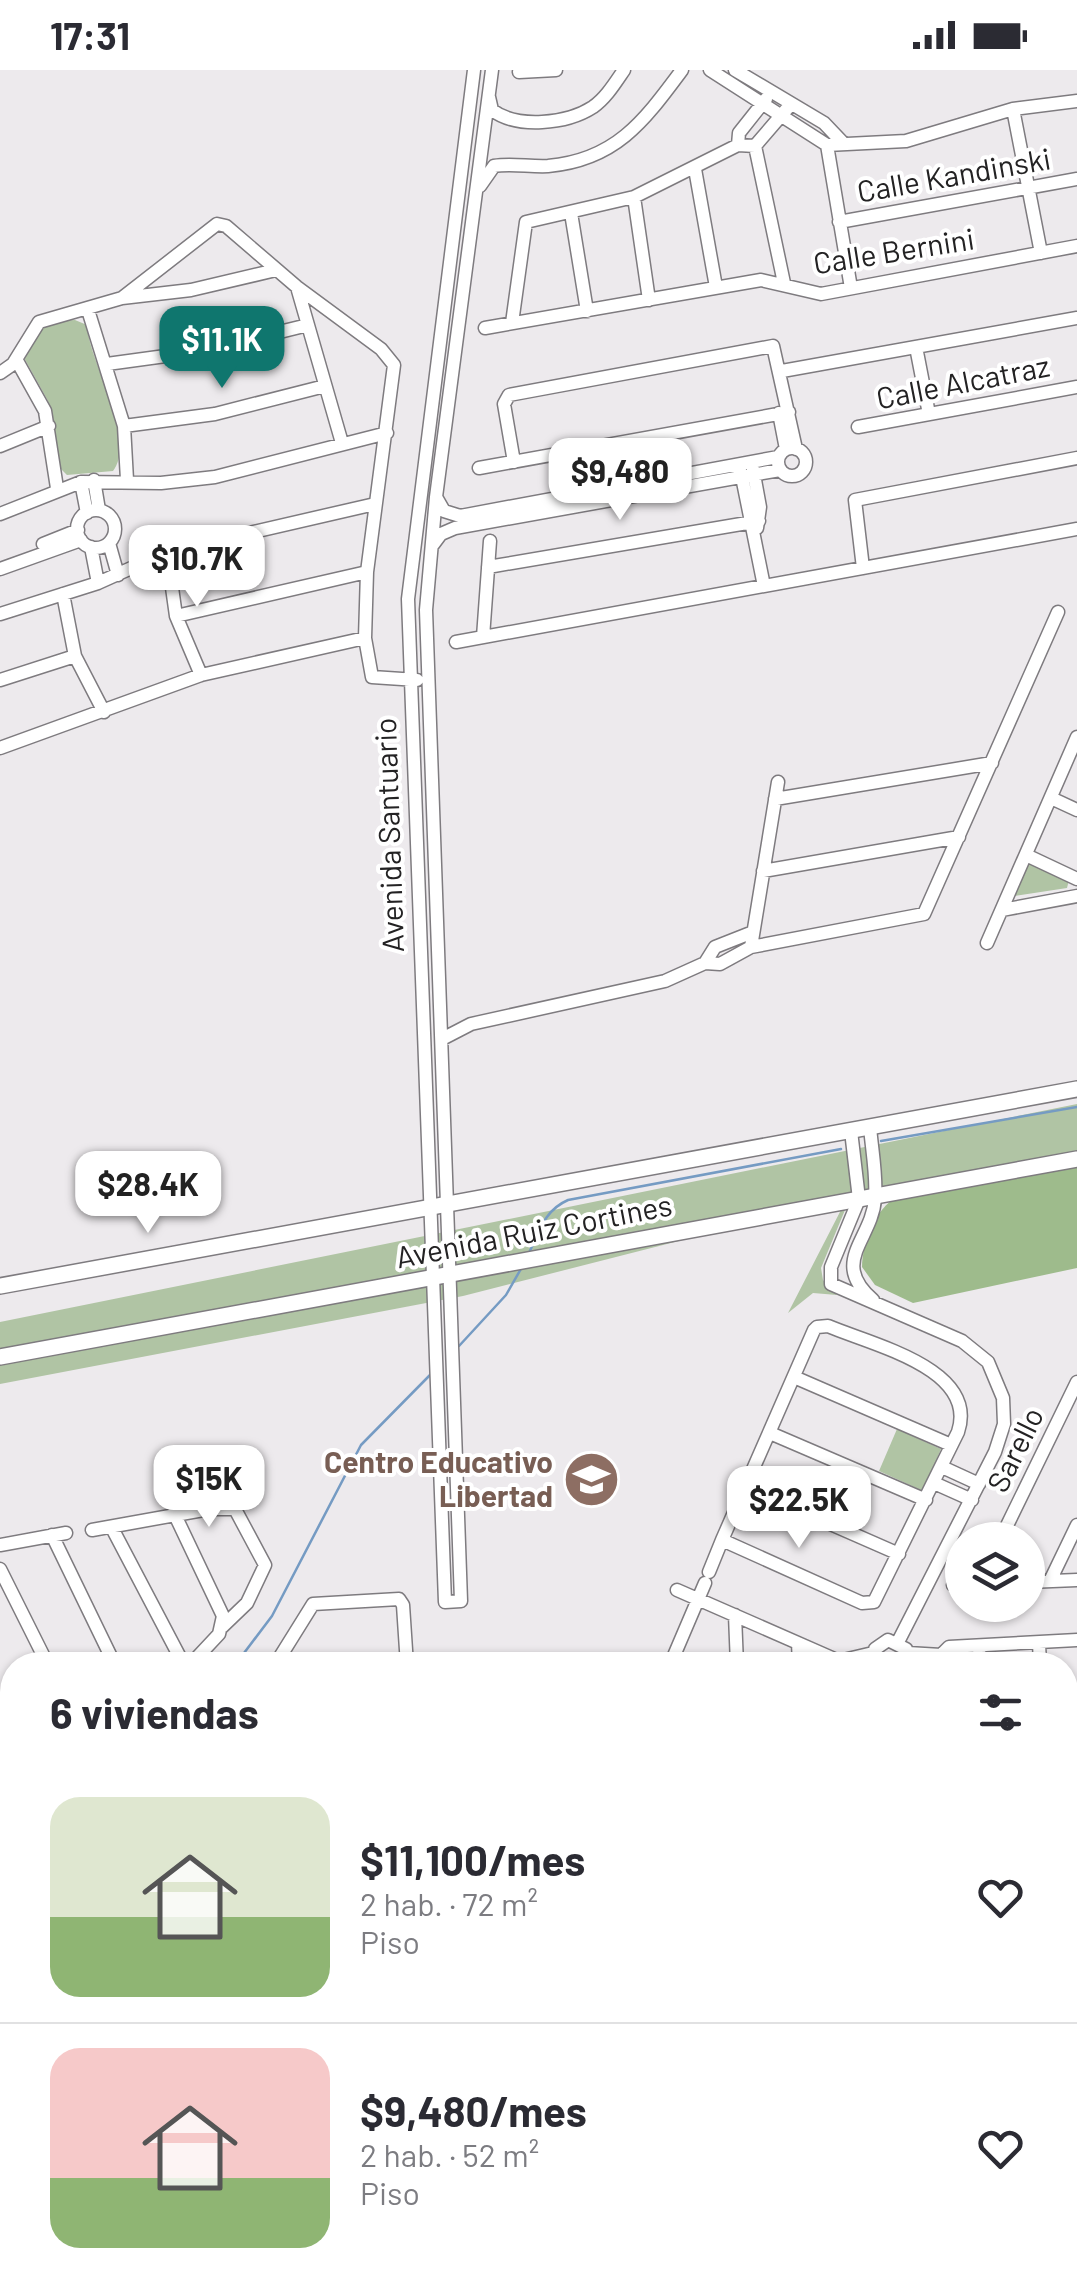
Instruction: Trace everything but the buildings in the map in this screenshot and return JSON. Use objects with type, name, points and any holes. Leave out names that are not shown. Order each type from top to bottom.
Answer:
[{"type":"main road","name":"Avenida Ruiz Cortines","points":[[0,1286],[1077,1089]]},
{"type":"main road","name":"Avenida Ruiz Cortines","points":[[0,1356],[1077,1159]]},
{"type":"street","points":[[455,70],[474,72],[491,81],[492,110],[507,119],[558,119],[590,109],[624,70]]},
{"type":"street","points":[[520,72],[550,70]]},
{"type":"street","points":[[475,201],[484,176],[494,166],[573,162],[617,146],[643,123],[682,70]]},
{"type":"street","points":[[710,70],[766,99],[791,104],[837,131],[844,144]]},
{"type":"street","points":[[735,70],[783,118],[827,145],[884,145],[918,139],[1013,109],[1077,102]]},
{"type":"street","name":"Avenida Santuario","points":[[474,72],[409,577],[427,1206],[444,1602],[461,1601],[427,678],[431,548],[491,81]]},
{"type":"street","points":[[738,145],[739,134],[766,99]]},
{"type":"street","points":[[512,323],[523,228],[531,220],[634,197],[738,145],[756,146],[791,104]]},
{"type":"street","points":[[1013,109],[1041,253]]},
{"type":"street","points":[[827,145],[851,288]]},
{"type":"street","points":[[756,146],[784,284]]},
{"type":"street","points":[[695,169],[716,287]]},
{"type":"street","name":"Calle Kandinski","points":[[839,222],[1077,180]]},
{"type":"street","points":[[634,197],[649,300]]},
{"type":"street","points":[[570,213],[588,311]]},
{"type":"street","points":[[122,298],[218,224],[381,349],[394,365],[367,572],[365,638],[372,677],[427,678]]},
{"type":"street","name":"Calle Bernini","points":[[485,328],[761,280],[812,294],[1077,246]]},
{"type":"street","points":[[0,373],[16,359],[39,322],[122,298],[191,290],[276,270]]},
{"type":"street","points":[[297,287],[342,443]]},
{"type":"street","points":[[88,310],[124,426],[128,480]]},
{"type":"street","points":[[782,372],[1077,318]]},
{"type":"street","points":[[107,364],[202,351],[308,326]]},
{"type":"street","points":[[431,548],[440,534],[454,528],[747,470],[785,456],[782,372],[774,346],[509,395],[504,404],[514,462]]},
{"type":"street","points":[[916,347],[929,414]]},
{"type":"street","points":[[16,359],[33,383],[50,426],[58,488]]},
{"type":"street","points":[[436,366],[452,368]]},
{"type":"street","points":[[124,426],[215,414],[326,386]]},
{"type":"street","name":"Calle Alcatraz","points":[[858,428],[1077,387]]},
{"type":"street","points":[[479,468],[784,412]]},
{"type":"street","points":[[0,446],[50,426]]},
{"type":"street","points":[[0,514],[58,488],[88,481],[162,484],[215,477],[387,433]]},
{"type":"street","points":[[864,568],[855,500],[1077,458]]},
{"type":"street","points":[[436,497],[444,511],[460,516],[747,470]]},
{"type":"street","points":[[747,470],[764,586]]},
{"type":"street","points":[[88,481],[93,512],[83,539],[98,583]]},
{"type":"street","points":[[0,614],[98,583],[167,552],[376,504]]},
{"type":"street","points":[[93,512],[114,520],[115,533],[109,543],[118,575]]},
{"type":"street","points":[[488,567],[755,524]]},
{"type":"street","points":[[456,642],[1077,529]]},
{"type":"street","points":[[0,568],[83,539]]},
{"type":"street","points":[[0,560],[83,539],[109,543]]},
{"type":"street","points":[[483,638],[490,540]]},
{"type":"street","points":[[167,552],[176,616],[201,675]]},
{"type":"street","points":[[176,616],[367,572]]},
{"type":"street","points":[[63,594],[75,656],[104,712]]},
{"type":"street","points":[[442,1039],[472,1024],[664,981],[706,963],[720,964],[751,947],[920,917],[1058,612]]},
{"type":"street","points":[[0,748],[201,675],[365,638]]},
{"type":"street","points":[[0,680],[75,656]]},
{"type":"street","points":[[987,943],[1076,740]]},
{"type":"street","points":[[775,799],[992,763]]},
{"type":"street","points":[[751,947],[778,782]]},
{"type":"street","points":[[1050,798],[1077,810]]},
{"type":"street","points":[[763,871],[959,837]]},
{"type":"street","points":[[1026,855],[1077,879]]},
{"type":"street","points":[[1002,910],[1077,896]]},
{"type":"street","points":[[706,963],[714,947],[754,932]]},
{"type":"street","points":[[419,942],[439,939]]},
{"type":"street","points":[[441,1010],[472,1024]]},
{"type":"street","points":[[870,1127],[867,1198],[853,1263],[859,1284],[879,1305]]},
{"type":"street","points":[[851,1130],[867,1198],[834,1256],[829,1280],[846,1294],[962,1341],[995,1373],[1003,1398],[1004,1424],[904,1652]]},
{"type":"street","points":[[677,1652],[722,1540],[814,1330],[824,1325],[930,1370],[952,1384],[962,1404],[961,1423],[880,1595],[866,1604],[722,1540]]},
{"type":"street","points":[[794,1377],[952,1445]]},
{"type":"street","name":"Sarello","points":[[1009,1522],[1077,1382]]},
{"type":"street","points":[[770,1432],[926,1500]]},
{"type":"street","points":[[942,1467],[980,1484]]},
{"type":"street","points":[[934,1483],[972,1500]]},
{"type":"street","points":[[746,1487],[900,1554]]},
{"type":"street","points":[[92,1530],[232,1506],[264,1557],[264,1572],[247,1603],[201,1652]]},
{"type":"street","points":[[175,1515],[222,1616],[222,1627]]},
{"type":"street","points":[[1050,1581],[1077,1525]]},
{"type":"street","points":[[112,1528],[183,1652]]},
{"type":"street","points":[[0,1545],[59,1534],[110,1652]]},
{"type":"street","points":[[0,1569],[42,1652]]},
{"type":"street","points":[[1045,1581],[1077,1580]]},
{"type":"street","points":[[677,1590],[817,1652]]},
{"type":"street","points":[[284,1652],[311,1606],[399,1599],[404,1605],[406,1652]]},
{"type":"street","points":[[735,1615],[736,1652]]},
{"type":"street","points":[[944,1652],[946,1648],[1077,1640]]},
{"type":"street","points":[[878,1652],[883,1642],[902,1652]]},
{"type":"street","points":[[798,1643],[798,1652]]},
{"type":"street","points":[[1039,1643],[1039,1652]]},
{"type":"street","points":[[979,1646],[979,1652]]},
{"type":"green space","points":[[75,320],[87,325],[120,439],[113,471],[67,475],[61,469],[48,401],[23,356],[35,330],[52,321]]},
{"type":"green space","points":[[1029,861],[1069,880],[1067,888],[1015,896]]},
{"type":"green space","points":[[1077,1104],[1077,1154],[867,1193],[463,1296],[0,1384],[0,1322]]},
{"type":"green space","points":[[1077,1162],[1077,1268],[913,1303],[875,1285],[862,1267],[870,1230],[892,1200]]},
{"type":"green space","points":[[842,1208],[845,1210],[821,1268],[823,1280],[837,1295],[813,1293],[788,1313]]},
{"type":"green space","points":[[897,1429],[941,1449],[923,1491],[879,1471]]},
{"type":"waterway","points":[[881,1141],[1077,1107]]},
{"type":"waterway","points":[[528,1255],[547,1216],[568,1200],[841,1149]]},
{"type":"waterway","points":[[459,1346],[506,1295],[522,1267]]},
{"type":"waterway","points":[[245,1652],[272,1616],[361,1445],[430,1375]]},
{"type":"place","name":"Centro Educativo Libertad","points":[[592,1480]]}]
